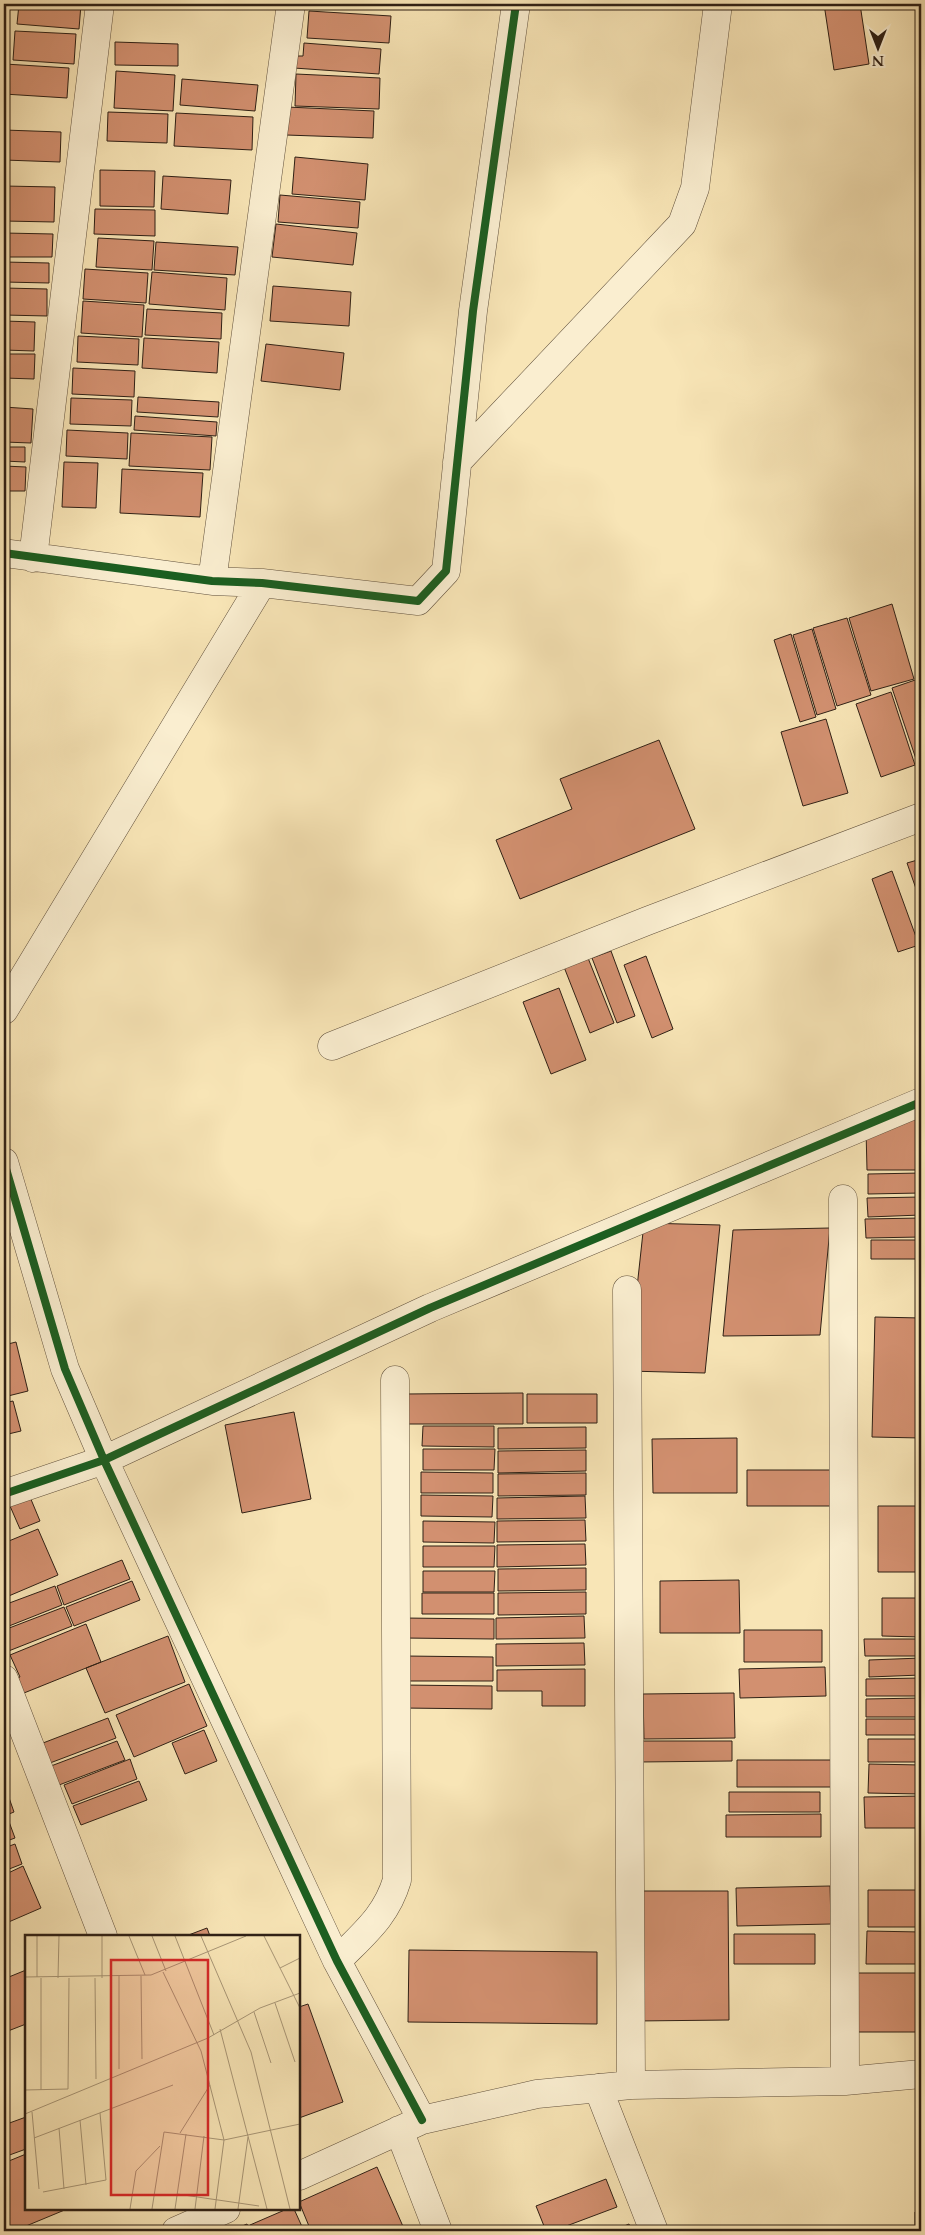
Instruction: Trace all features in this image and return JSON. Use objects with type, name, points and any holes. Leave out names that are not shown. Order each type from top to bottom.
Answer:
[{"type":"street","points":[[32,558],[100,4]]},
{"type":"street","points":[[212,581],[291,4]]},
{"type":"street","points":[[4,553],[212,581],[262,583],[418,601],[446,571],[475,301],[516,4]]},
{"type":"street","points":[[457,462],[682,224],[695,188],[718,4]]},
{"type":"street","points":[[4,1010],[262,583]]},
{"type":"street","points":[[332,1046],[647,921],[921,817]]},
{"type":"street","points":[[4,1494],[104,1460],[430,1308],[921,1102]]},
{"type":"street","points":[[4,1162],[65,1369],[104,1460],[337,1961],[410,2125],[438,2231]]},
{"type":"street","points":[[843,1199],[846,2081]]},
{"type":"street","points":[[627,1290],[631,2084]]},
{"type":"street","points":[[337,1961],[380,1916],[391,1901],[397,1880],[395,1380]]},
{"type":"street","points":[[4,1679],[103,1935]]},
{"type":"street","points":[[300,2176],[410,2125],[537,2094],[631,2084],[846,2081],[921,2074]]},
{"type":"street","points":[[598,2088],[654,2231]]},
{"type":"street","points":[[176,2231],[216,2216]]},
{"type":"building","points":[[4,4],[8,4],[5,41],[4,40]]},
{"type":"building","points":[[19,4],[81,4],[79,29],[17,24]]},
{"type":"building","points":[[356,4],[394,4],[394,7]]},
{"type":"building","points":[[824,4],[860,4],[869,64],[834,70]]},
{"type":"building","points":[[309,11],[391,16],[389,43],[307,38]]},
{"type":"building","points":[[15,31],[76,34],[74,64],[13,60]]},
{"type":"building","points":[[115,42],[178,44],[178,66],[115,65]]},
{"type":"building","points":[[304,43],[381,49],[379,74],[294,68],[295,56],[303,56]]},
{"type":"building","points":[[5,64],[69,68],[67,98],[4,94]]},
{"type":"building","points":[[116,71],[175,75],[173,111],[114,108]]},
{"type":"building","points":[[296,74],[380,78],[379,109],[295,106]]},
{"type":"building","points":[[182,79],[258,85],[255,111],[180,105]]},
{"type":"building","points":[[287,107],[374,111],[373,138],[286,135]]},
{"type":"building","points":[[108,112],[168,114],[167,143],[107,141]]},
{"type":"building","points":[[176,113],[253,117],[252,150],[174,146]]},
{"type":"building","points":[[4,130],[61,132],[60,162],[4,160]]},
{"type":"building","points":[[295,157],[368,164],[365,200],[292,194]]},
{"type":"building","points":[[100,170],[155,171],[154,207],[100,206]]},
{"type":"building","points":[[163,176],[231,180],[228,214],[161,209]]},
{"type":"building","points":[[4,186],[55,187],[54,222],[4,221]]},
{"type":"building","points":[[280,195],[360,202],[358,228],[278,222]]},
{"type":"building","points":[[95,209],[155,210],[155,236],[94,234]]},
{"type":"building","points":[[276,224],[357,233],[353,265],[272,257]]},
{"type":"building","points":[[4,233],[53,234],[52,257],[4,257]]},
{"type":"building","points":[[98,238],[154,241],[152,270],[96,267]]},
{"type":"building","points":[[156,242],[238,247],[235,275],[154,270]]},
{"type":"building","points":[[4,262],[49,263],[49,283],[4,282]]},
{"type":"building","points":[[85,269],[148,273],[146,303],[83,299]]},
{"type":"building","points":[[152,272],[227,278],[225,310],[149,304]]},
{"type":"building","points":[[273,286],[351,292],[349,326],[270,321]]},
{"type":"building","points":[[4,288],[47,289],[47,316],[4,315]]},
{"type":"building","points":[[83,301],[144,305],[142,337],[81,333]]},
{"type":"building","points":[[147,309],[222,313],[221,339],[145,335]]},
{"type":"building","points":[[4,321],[35,322],[34,351],[4,350]]},
{"type":"building","points":[[78,336],[139,339],[138,365],[77,362]]},
{"type":"building","points":[[144,338],[219,342],[217,373],[142,368]]},
{"type":"building","points":[[266,344],[344,353],[340,390],[261,381]]},
{"type":"building","points":[[4,354],[35,354],[34,379],[4,378]]},
{"type":"building","points":[[73,368],[135,371],[134,397],[72,394]]},
{"type":"building","points":[[138,397],[219,402],[218,417],[137,412]]},
{"type":"building","points":[[71,398],[132,400],[131,426],[70,424]]},
{"type":"building","points":[[4,407],[33,409],[31,443],[4,442]]},
{"type":"building","points":[[135,416],[217,422],[216,436],[134,430]]},
{"type":"building","points":[[67,430],[128,433],[127,459],[66,456]]},
{"type":"building","points":[[131,433],[212,437],[210,470],[129,466]]},
{"type":"building","points":[[4,447],[25,447],[25,462],[4,461]]},
{"type":"building","points":[[64,462],[98,463],[96,508],[62,507]]},
{"type":"building","points":[[4,466],[26,467],[25,491],[4,491]]},
{"type":"building","points":[[122,469],[203,473],[200,517],[120,513]]},
{"type":"building","points":[[892,604],[914,679],[871,691],[849,618]]},
{"type":"building","points":[[847,618],[871,695],[837,706],[813,628]]},
{"type":"building","points":[[812,629],[836,709],[817,715],[793,635]]},
{"type":"building","points":[[791,634],[816,717],[800,722],[774,640]]},
{"type":"building","points":[[921,678],[921,760],[917,762],[892,688]]},
{"type":"building","points":[[891,692],[915,765],[881,777],[856,704]]},
{"type":"building","points":[[826,719],[848,793],[803,806],[781,732]]},
{"type":"building","points":[[659,740],[695,829],[520,899],[496,840],[572,809],[560,779]]},
{"type":"building","points":[[921,859],[921,903],[907,863]]},
{"type":"building","points":[[892,871],[919,945],[898,952],[872,879]]},
{"type":"building","points":[[611,951],[635,1016],[617,1023],[592,958]]},
{"type":"building","points":[[646,956],[673,1029],[652,1038],[624,965]]},
{"type":"building","points":[[588,958],[614,1023],[590,1033],[564,967]]},
{"type":"building","points":[[559,988],[586,1060],[551,1074],[523,1002]]},
{"type":"building","points":[[921,1109],[921,1170],[867,1170],[866,1130]]},
{"type":"building","points":[[921,1173],[921,1193],[868,1194],[868,1174]]},
{"type":"building","points":[[921,1197],[921,1215],[868,1217],[867,1198]]},
{"type":"building","points":[[921,1218],[921,1237],[866,1238],[865,1219]]},
{"type":"building","points":[[644,1223],[720,1225],[705,1373],[628,1371]]},
{"type":"building","points":[[830,1228],[820,1335],[723,1336],[733,1230]]},
{"type":"building","points":[[871,1240],[921,1240],[921,1259],[871,1259]]},
{"type":"building","points":[[875,1317],[921,1318],[921,1438],[872,1437]]},
{"type":"building","points":[[16,1342],[28,1391],[4,1397],[4,1345]]},
{"type":"building","points":[[523,1393],[523,1424],[406,1424],[405,1394]]},
{"type":"building","points":[[527,1394],[597,1394],[597,1423],[527,1423]]},
{"type":"building","points":[[13,1401],[21,1431],[4,1435],[4,1403]]},
{"type":"building","points":[[294,1412],[311,1499],[242,1513],[225,1425]]},
{"type":"building","points":[[423,1426],[494,1426],[494,1447],[422,1446]]},
{"type":"building","points":[[586,1427],[586,1448],[498,1449],[498,1428]]},
{"type":"building","points":[[737,1438],[737,1493],[653,1493],[652,1439]]},
{"type":"building","points":[[423,1449],[495,1449],[494,1470],[423,1470]]},
{"type":"building","points":[[586,1450],[586,1471],[498,1473],[498,1451]]},
{"type":"building","points":[[747,1470],[832,1470],[832,1506],[747,1506]]},
{"type":"building","points":[[421,1472],[493,1473],[493,1493],[421,1493]]},
{"type":"building","points":[[586,1473],[586,1495],[498,1496],[498,1474]]},
{"type":"building","points":[[421,1495],[493,1496],[492,1517],[421,1516]]},
{"type":"building","points":[[585,1496],[586,1518],[497,1519],[497,1498]]},
{"type":"building","points":[[30,1497],[40,1521],[20,1529],[10,1506]]},
{"type":"building","points":[[878,1506],[921,1506],[921,1572],[878,1572]]},
{"type":"building","points":[[585,1520],[586,1541],[497,1542],[497,1521]]},
{"type":"building","points":[[423,1521],[495,1522],[494,1543],[423,1542]]},
{"type":"building","points":[[38,1529],[58,1575],[4,1598],[4,1543]]},
{"type":"building","points":[[585,1544],[586,1565],[497,1567],[497,1545]]},
{"type":"building","points":[[423,1546],[495,1546],[494,1567],[423,1567]]},
{"type":"building","points":[[122,1560],[130,1579],[64,1605],[57,1586]]},
{"type":"building","points":[[586,1568],[586,1590],[498,1591],[498,1569]]},
{"type":"building","points":[[423,1571],[495,1571],[494,1592],[423,1592]]},
{"type":"building","points":[[739,1580],[740,1633],[660,1633],[660,1581]]},
{"type":"building","points":[[132,1581],[140,1600],[74,1626],[66,1607]]},
{"type":"building","points":[[55,1586],[62,1605],[4,1628],[4,1605]]},
{"type":"building","points":[[586,1592],[586,1614],[498,1615],[498,1593]]},
{"type":"building","points":[[422,1593],[494,1593],[494,1614],[422,1614]]},
{"type":"building","points":[[882,1598],[921,1598],[921,1637],[882,1636]]},
{"type":"building","points":[[64,1607],[72,1626],[6,1652],[4,1630]]},
{"type":"building","points":[[584,1616],[585,1638],[496,1639],[496,1618]]},
{"type":"building","points":[[403,1618],[494,1619],[494,1639],[403,1638]]},
{"type":"building","points":[[86,1624],[101,1662],[19,1695],[13,1680],[20,1677],[10,1655]]},
{"type":"building","points":[[744,1630],[822,1630],[822,1662],[744,1662]]},
{"type":"building","points":[[168,1636],[185,1682],[105,1713],[86,1668]]},
{"type":"building","points":[[864,1639],[921,1639],[921,1656],[865,1656]]},
{"type":"building","points":[[584,1643],[585,1665],[496,1666],[496,1644]]},
{"type":"building","points":[[405,1656],[493,1657],[493,1681],[405,1681]]},
{"type":"building","points":[[921,1658],[921,1675],[869,1677],[869,1660]]},
{"type":"building","points":[[825,1667],[826,1696],[740,1698],[739,1669]]},
{"type":"building","points":[[585,1669],[585,1706],[542,1706],[542,1691],[497,1691],[497,1670]]},
{"type":"building","points":[[921,1678],[921,1696],[866,1696],[866,1679]]},
{"type":"building","points":[[189,1684],[207,1726],[134,1757],[116,1715]]},
{"type":"building","points":[[402,1685],[492,1686],[492,1709],[402,1708]]},
{"type":"building","points":[[734,1693],[735,1738],[644,1739],[643,1694]]},
{"type":"building","points":[[921,1698],[921,1717],[866,1717],[866,1699]]},
{"type":"building","points":[[108,1718],[116,1738],[50,1763],[43,1743]]},
{"type":"building","points":[[866,1719],[921,1719],[921,1735],[866,1735]]},
{"type":"building","points":[[204,1730],[217,1761],[185,1774],[172,1743]]},
{"type":"building","points":[[868,1739],[921,1739],[921,1762],[868,1762]]},
{"type":"building","points":[[117,1741],[125,1760],[59,1785],[51,1766]]},
{"type":"building","points":[[639,1741],[732,1741],[732,1761],[639,1762]]},
{"type":"building","points":[[130,1759],[137,1779],[72,1804],[64,1785]]},
{"type":"building","points":[[737,1760],[831,1760],[831,1787],[737,1787]]},
{"type":"building","points":[[869,1764],[921,1765],[921,1794],[868,1793]]},
{"type":"building","points":[[139,1781],[147,1800],[81,1825],[73,1806]]},
{"type":"building","points":[[7,1792],[14,1812],[4,1816],[4,1793]]},
{"type":"building","points":[[729,1792],[820,1792],[820,1812],[729,1812]]},
{"type":"building","points":[[921,1796],[921,1828],[865,1828],[864,1797]]},
{"type":"building","points":[[821,1814],[821,1837],[726,1837],[726,1815]]},
{"type":"building","points":[[8,1819],[15,1838],[4,1842],[4,1820]]},
{"type":"building","points":[[15,1844],[22,1864],[4,1871],[4,1848]]},
{"type":"building","points":[[23,1866],[41,1908],[4,1924],[4,1875]]},
{"type":"building","points":[[830,1886],[831,1924],[737,1926],[736,1888]]},
{"type":"building","points":[[868,1890],[921,1890],[921,1927],[868,1927]]},
{"type":"building","points":[[634,1891],[728,1891],[729,2020],[635,2021]]},
{"type":"building","points":[[207,1928],[210,1935],[189,1935]]},
{"type":"building","points":[[867,1931],[921,1932],[921,1964],[866,1964]]},
{"type":"building","points":[[734,1934],[815,1934],[815,1964],[734,1964]]},
{"type":"building","points":[[409,1950],[597,1952],[597,2024],[408,2022]]},
{"type":"building","points":[[25,1970],[25,2024],[8,2031],[4,2021],[4,1979]]},
{"type":"building","points":[[855,1973],[921,1973],[921,2032],[855,2032]]},
{"type":"building","points":[[308,2004],[343,2102],[300,2118],[300,2007]]},
{"type":"building","points":[[4,2038],[9,2053],[4,2055]]},
{"type":"building","points":[[25,2117],[25,2149],[4,2157],[4,2125]]},
{"type":"building","points":[[25,2154],[25,2210],[65,2210],[14,2231],[4,2231],[4,2163]]},
{"type":"building","points":[[377,2167],[405,2231],[311,2231],[300,2202]]},
{"type":"building","points":[[606,2179],[617,2207],[553,2231],[546,2231],[536,2206]]},
{"type":"building","points":[[285,2210],[294,2210],[304,2231],[253,2231],[250,2225]]},
{"type":"building","points":[[915,2212],[921,2212],[921,2231],[915,2231]]},
{"type":"building","points":[[247,2224],[250,2231],[230,2231]]},
{"type":"building","points":[[629,2224],[632,2231],[612,2231]]},
{"type":"cycle path","points":[[4,553],[212,581],[262,583],[418,601],[446,571],[473,311],[516,4]]},
{"type":"cycle path","points":[[4,1494],[104,1460],[430,1308],[921,1102]]},
{"type":"cycle path","points":[[4,1162],[65,1369],[104,1460],[337,1961],[422,2120]]}]
